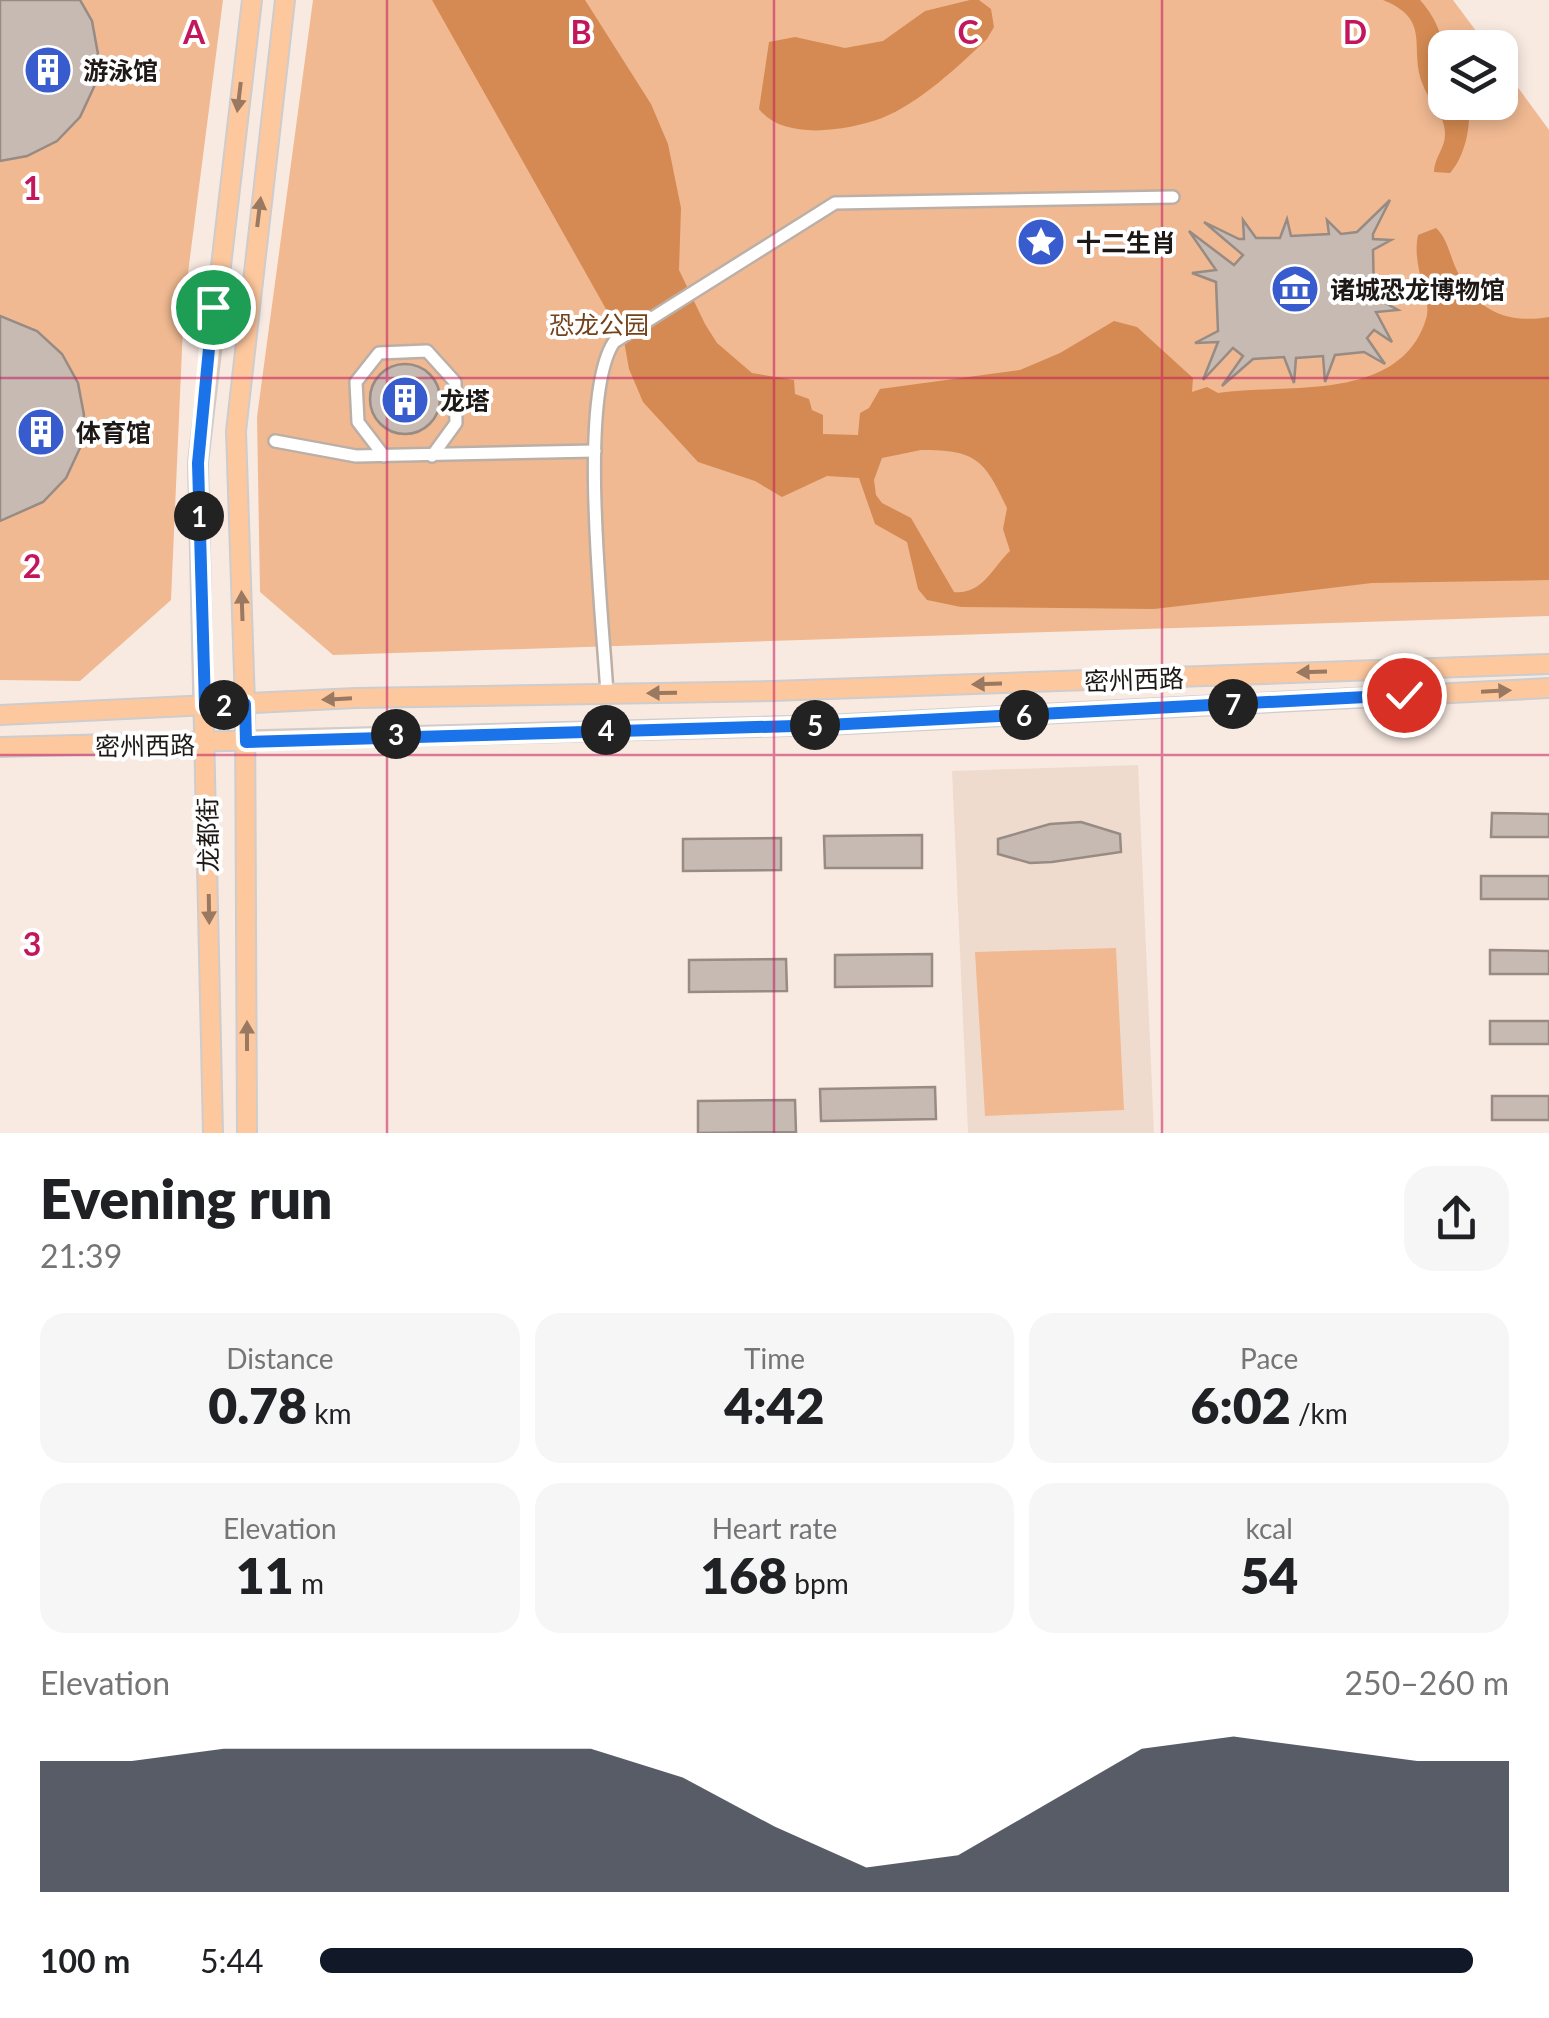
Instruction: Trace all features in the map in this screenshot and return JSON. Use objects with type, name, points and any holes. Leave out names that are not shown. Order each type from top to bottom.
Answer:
[{"type":"main road","name":"龙都街","points":[[213,1133],[198,463],[252,0]]},
{"type":"main road","name":"龙都街","points":[[247,1133],[246,742],[236,431],[286,0]]},
{"type":"main road","name":"密州西路","points":[[0,714],[1549,664]]},
{"type":"main road","name":"密州西路","points":[[0,748],[827,725],[1549,688]]},
{"type":"street","points":[[607,694],[596,451],[602,359],[614,342],[707,288],[836,204],[1174,197]]},
{"type":"street","points":[[384,456],[358,422],[356,382],[380,353],[427,351],[455,382],[456,423],[432,456]]},
{"type":"street","points":[[276,441],[356,456],[596,451]]},
{"type":"shaded area","points":[[432,0],[585,0],[651,104],[668,144],[681,208],[679,270],[705,324],[717,343],[752,373],[794,380],[795,394],[809,399],[812,410],[823,415],[823,434],[858,435],[860,413],[869,408],[880,389],[1020,370],[1060,353],[1114,321],[1137,327],[1193,378],[1192,392],[1207,387],[1218,393],[1306,388],[1366,377],[1392,365],[1412,346],[1426,319],[1427,302],[1417,260],[1418,235],[1436,228],[1461,279],[1480,302],[1503,315],[1549,317],[1549,580],[1372,583],[1154,609],[961,607],[927,600],[918,589],[907,542],[875,524],[859,478],[827,476],[782,497],[755,481],[698,462],[643,402],[629,369],[624,341]],"holes":[[[921,450],[954,452],[976,461],[992,478],[1007,508],[1003,529],[1010,551],[986,579],[964,592],[954,592],[911,518],[882,503],[876,495],[874,480],[882,458]]]},
{"type":"shaded area","points":[[979,0],[991,9],[994,27],[987,39],[938,83],[896,112],[851,127],[816,130],[783,126],[759,109],[769,42],[795,37],[845,48],[883,41],[925,11]]},
{"type":"shaded area","points":[[1383,0],[1420,0],[1438,30],[1428,30],[1428,94],[1419,72],[1414,26],[1398,8]]},
{"type":"shaded area","points":[[1442,120],[1469,120],[1460,158],[1450,173],[1434,172],[1445,140]]},
{"type":"shaded area","points":[[1138,765],[1154,1133],[968,1133],[952,771]]},
{"type":"green space","points":[[0,0],[223,0],[184,304],[171,600],[80,681],[0,680]]},
{"type":"green space","name":"恐龙公园","points":[[313,0],[1453,0],[1475,30],[1428,30],[1428,120],[1518,120],[1518,88],[1549,130],[1549,616],[333,655],[260,592],[257,417]]},
{"type":"green space","points":[[1116,948],[1124,1110],[985,1116],[975,952]]},
{"type":"building","name":"游泳馆","points":[[0,0],[80,0],[92,21],[98,54],[94,87],[80,117],[57,141],[27,156],[0,161]]},
{"type":"building","name":"诸城恐龙博物馆","points":[[1390,200],[1373,234],[1373,239],[1391,240],[1373,250],[1374,297],[1398,310],[1376,312],[1392,342],[1374,330],[1367,338],[1385,364],[1364,352],[1335,355],[1325,382],[1323,356],[1296,358],[1294,383],[1284,357],[1253,359],[1222,386],[1243,356],[1233,348],[1203,380],[1218,342],[1195,343],[1218,331],[1216,282],[1192,273],[1216,270],[1189,231],[1234,265],[1243,255],[1204,222],[1239,239],[1244,239],[1243,220],[1256,238],[1280,238],[1287,219],[1291,236],[1329,234],[1327,220],[1341,234],[1357,232]]},
{"type":"building","name":"体育馆","points":[[0,316],[37,331],[62,354],[78,383],[84,415],[80,448],[66,478],[43,502],[0,521]]},
{"type":"building","name":"龙塔","points":[[405,364],[430,374],[440,399],[430,424],[405,434],[380,424],[370,399],[380,374]]},
{"type":"building","points":[[1492,813],[1549,814],[1549,837],[1491,837]]},
{"type":"building","points":[[1081,822],[1120,834],[1121,852],[1030,863],[998,854],[998,839],[1050,824]]},
{"type":"building","points":[[922,835],[922,868],[825,868],[824,836]]},
{"type":"building","points":[[781,838],[781,870],[683,871],[683,839]]},
{"type":"building","points":[[1481,876],[1549,876],[1549,899],[1481,899]]},
{"type":"building","points":[[1490,950],[1549,951],[1549,974],[1490,974]]},
{"type":"building","points":[[932,954],[932,986],[835,987],[835,955]]},
{"type":"building","points":[[786,959],[787,991],[689,992],[689,960]]},
{"type":"building","points":[[1490,1021],[1549,1021],[1549,1044],[1490,1044]]},
{"type":"building","points":[[935,1087],[936,1119],[821,1121],[820,1089]]},
{"type":"building","points":[[1492,1096],[1549,1096],[1549,1120],[1492,1120]]},
{"type":"building","points":[[795,1100],[796,1132],[698,1133],[698,1101]]},
{"type":"place","name":"游泳馆","points":[[48,70]]},
{"type":"place","name":"十二生肖","points":[[1041,242]]},
{"type":"place","name":"诸城恐龙博物馆","points":[[1295,289]]},
{"type":"place","name":"龙塔","points":[[405,400]]},
{"type":"place","name":"体育馆","points":[[41,432]]},
{"type":"route","points":[[213,307],[198,463],[205,706],[245,704],[246,742],[360,735],[827,725],[1404,695]]}]
